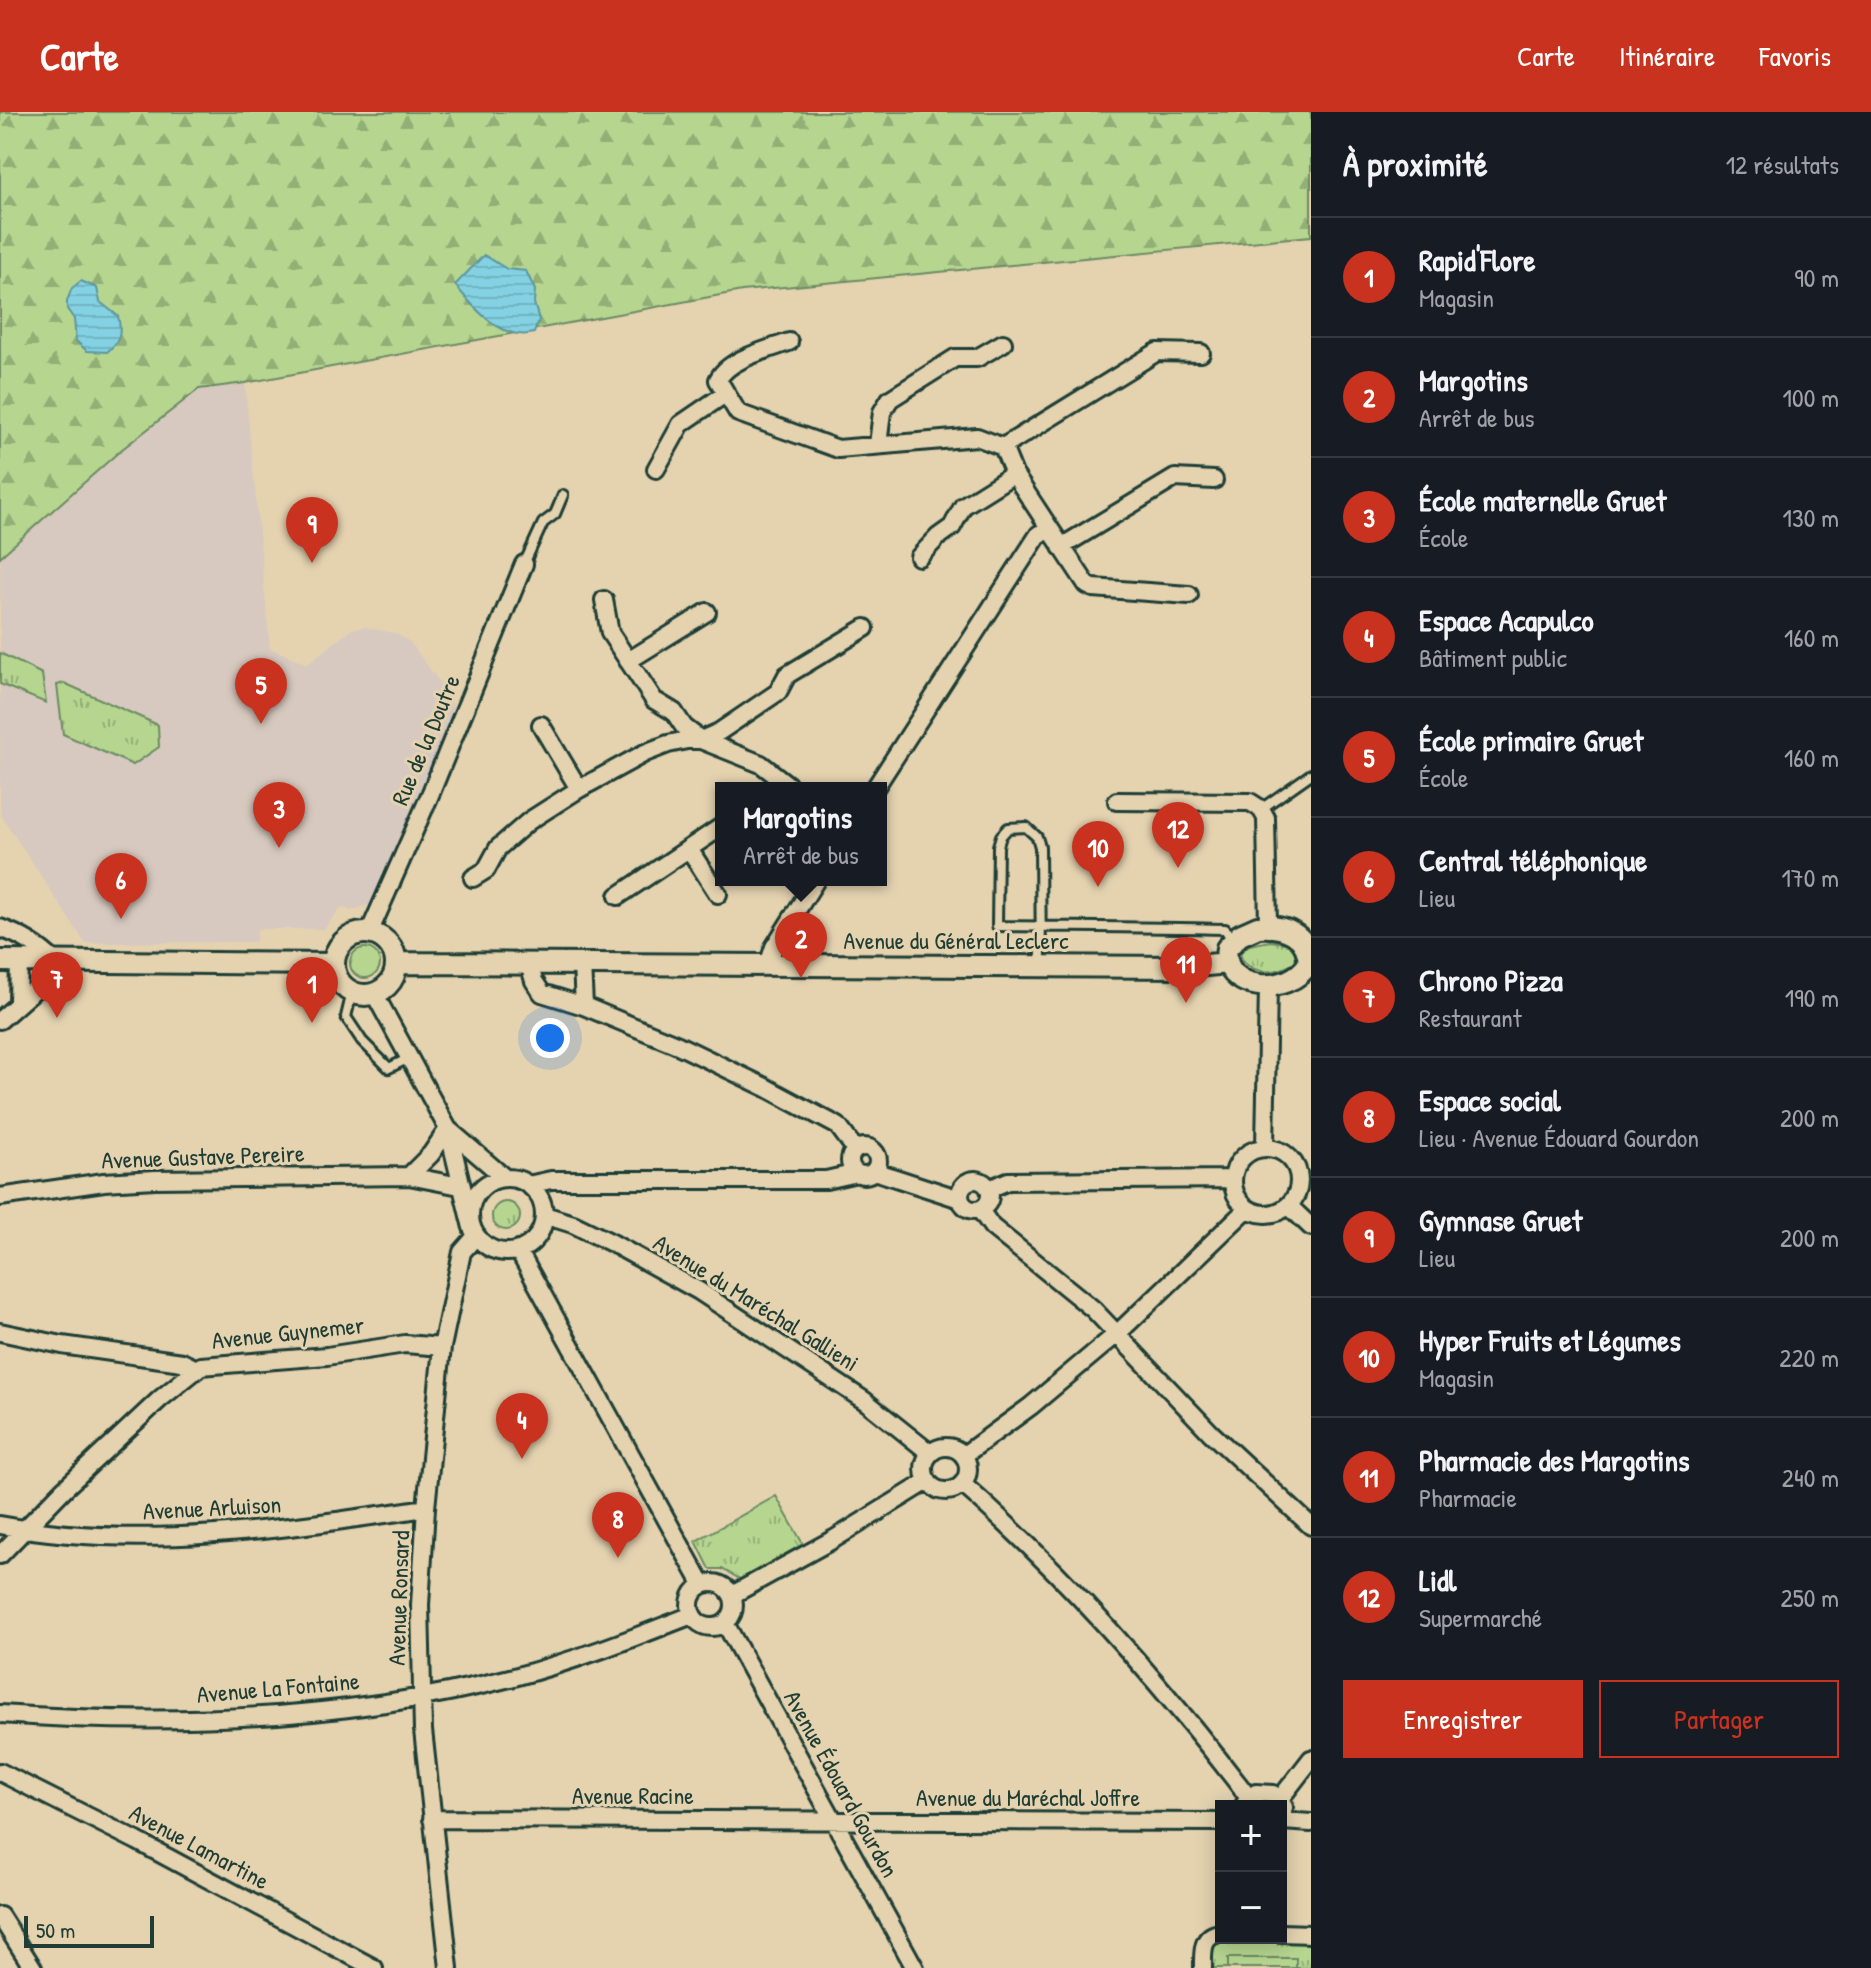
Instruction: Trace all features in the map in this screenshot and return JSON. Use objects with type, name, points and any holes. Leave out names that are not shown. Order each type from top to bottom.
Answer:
[{"type":"street","points":[[789,342],[743,360],[721,373],[718,380],[738,413],[838,449],[977,437],[1003,447],[1014,474],[1080,578],[1093,588],[1189,595]]},
{"type":"street","points":[[878,445],[882,412],[890,399],[955,358],[977,358],[1003,343]]},
{"type":"street","points":[[1003,447],[1157,352],[1201,353]]},
{"type":"street","points":[[656,469],[681,424],[725,394]]},
{"type":"street","points":[[919,557],[952,527],[963,506],[1014,474]]},
{"type":"street","points":[[1061,547],[1175,478],[1214,480]]},
{"type":"street","points":[[879,782],[1039,534],[1050,531]]},
{"type":"street","name":"Rue de la Doutre","points":[[369,933],[524,564]]},
{"type":"street","points":[[604,600],[610,633],[654,700],[674,712],[684,727],[701,740],[761,764],[781,782]]},
{"type":"street","points":[[628,661],[707,612]]},
{"type":"street","points":[[473,878],[486,870],[493,855],[514,831],[579,789],[645,753],[668,744],[701,740],[719,732],[778,692],[787,675],[865,628]]},
{"type":"street","points":[[541,725],[579,789]]},
{"type":"street","points":[[1117,801],[1250,802],[1261,809],[1266,818],[1268,926]]},
{"type":"street","points":[[618,896],[715,831]]},
{"type":"street","points":[[689,849],[718,894]]},
{"type":"street","points":[[768,965],[774,947],[812,886]]},
{"type":"street","points":[[1268,926],[1296,933],[1307,947],[1310,963],[1289,982],[1268,987],[1244,980],[1228,963],[1227,948],[1249,930],[1268,926]]},
{"type":"street","points":[[0,928],[41,948],[55,962]]},
{"type":"street","points":[[360,933],[378,935],[391,947],[396,963],[388,985],[374,993],[352,992],[339,981],[334,964],[335,955],[344,940],[360,933]]},
{"type":"street","points":[[0,939],[18,1001]]},
{"type":"street","points":[[7,961],[334,964]]},
{"type":"street","points":[[0,1020],[42,983],[55,962]]},
{"type":"street","name":"Avenue du Général Leclerc","points":[[396,963],[1186,967],[1228,963]]},
{"type":"street","points":[[529,964],[542,993],[584,1006],[678,1045],[765,1087],[838,1126],[855,1149]]},
{"type":"street","points":[[582,964],[584,1006]]},
{"type":"street","points":[[1265,1147],[1268,987]]},
{"type":"street","points":[[374,993],[448,1129],[473,1228],[494,1250],[518,1250],[537,1237],[544,1215],[542,1204],[528,1185]]},
{"type":"street","points":[[409,1176],[431,1154],[448,1129]]},
{"type":"street","points":[[448,1129],[505,1178],[528,1185],[551,1180],[826,1180],[870,1168]]},
{"type":"street","points":[[855,1149],[868,1147],[876,1152],[870,1168]]},
{"type":"street","points":[[1265,1147],[1274,1148],[1290,1157],[1305,1181],[1289,1206],[1269,1214],[1247,1209],[1236,1196],[1233,1179],[1242,1157],[1249,1151],[1265,1147]]},
{"type":"street","points":[[855,1149],[850,1162],[960,1193],[970,1210],[980,1210],[988,1204],[989,1189]]},
{"type":"street","name":"Avenue Gustave Pereire","points":[[0,1197],[104,1182],[155,1179],[409,1176],[460,1186]]},
{"type":"street","points":[[473,1228],[470,1208],[475,1196],[493,1181],[505,1178]]},
{"type":"street","points":[[989,1189],[1008,1181],[1233,1179]]},
{"type":"street","points":[[960,1193],[968,1181],[978,1180],[989,1189]]},
{"type":"street","points":[[1289,1206],[1311,1227]]},
{"type":"street","points":[[964,1455],[1031,1406],[1118,1333],[1247,1209]]},
{"type":"street","points":[[980,1210],[992,1227],[1093,1309],[1211,1433],[1311,1526]]},
{"type":"street","name":"Avenue du Maréchal Gallieni","points":[[544,1215],[573,1224],[612,1243],[699,1291],[865,1401],[930,1453]]},
{"type":"street","name":"Avenue Ronsard","points":[[449,1968],[421,1697],[420,1605],[442,1347],[462,1252],[473,1228]]},
{"type":"street","points":[[518,1250],[702,1584]]},
{"type":"street","name":"Avenue Guynemer","points":[[0,1332],[62,1345],[182,1362],[196,1369],[209,1364],[327,1356],[405,1344],[442,1347]]},
{"type":"street","points":[[0,1555],[150,1409],[196,1369]]},
{"type":"street","points":[[951,1447],[964,1455],[968,1470],[962,1484],[948,1490],[934,1487],[928,1481],[924,1467],[930,1453],[951,1447]]},
{"type":"street","points":[[732,1595],[834,1539],[928,1481]]},
{"type":"street","points":[[962,1484],[1056,1572],[1107,1626],[1159,1685],[1245,1800]]},
{"type":"street","name":"Avenue Arluison","points":[[0,1525],[24,1530],[133,1536],[210,1534],[294,1528],[426,1508]]},
{"type":"street","points":[[716,1582],[729,1589],[732,1595],[733,1613],[725,1623],[707,1626],[692,1615],[691,1597],[702,1584],[716,1582]]},
{"type":"street","name":"Avenue La Fontaine","points":[[0,1714],[82,1720],[192,1720],[307,1713],[421,1697],[515,1677],[618,1644],[692,1615]]},
{"type":"street","name":"Avenue Édouard Gourdon","points":[[725,1623],[915,1968]]},
{"type":"street","points":[[1250,1800],[1264,1792],[1280,1799],[1311,1759]]},
{"type":"street","name":"Avenue Lamartine","points":[[0,1772],[137,1841],[374,1968]]},
{"type":"street","name":"Avenue Racine","points":[[432,1819],[835,1821]]},
{"type":"street","name":"Avenue du Maréchal Joffre","points":[[835,1821],[1215,1822]]},
{"type":"street","points":[[1287,1822],[1311,1823]]},
{"type":"street","points":[[0,1916],[33,1968]]},
{"type":"street","points":[[1287,1933],[1311,1934]]},
{"type":"street","points":[[1203,1968],[1204,1943],[1215,1935]]},
{"type":"lane","points":[[524,564],[543,523],[555,514],[563,495]]},
{"type":"lane","points":[[1261,809],[1311,774]]},
{"type":"lane","points":[[1042,967],[1041,926],[1040,847],[1037,837],[1026,827],[1008,828],[998,846],[997,926],[1041,926],[1225,929],[1232,941]]},
{"type":"lane","points":[[352,992],[346,1017],[362,1041],[389,1068],[409,1057]]},
{"type":"shaded area","points":[[245,383],[270,648],[307,664],[352,629],[364,627],[395,633],[410,642],[446,691],[454,708],[450,731],[374,903],[351,911],[341,907],[324,929],[257,929],[256,942],[85,943],[0,814],[0,557],[121,450],[198,389]]},
{"type":"green space","points":[[0,112],[1311,112],[1311,236],[742,291],[199,389],[121,450],[0,557]]},
{"type":"green space","points":[[0,653],[42,674],[46,703],[0,684]]},
{"type":"green space","points":[[64,683],[158,725],[159,747],[133,765],[63,734],[57,685]]},
{"type":"green space","points":[[1270,941],[1285,943],[1296,950],[1295,962],[1269,972],[1256,970],[1243,962],[1240,953],[1249,945]]},
{"type":"green space","points":[[365,948],[376,952],[380,963],[376,974],[365,978],[354,974],[350,963],[354,952]]},
{"type":"green space","points":[[506,1202],[516,1206],[520,1216],[516,1226],[506,1230],[496,1226],[492,1216],[496,1206]]},
{"type":"green space","points":[[776,1496],[803,1544],[740,1579],[722,1569],[710,1569],[696,1541]]},
{"type":"green space","points":[[1311,1934],[1311,1968],[1203,1968],[1204,1943],[1215,1940],[1215,1944],[1287,1944],[1287,1936]]},
{"type":"green space","points":[[1228,1958],[1296,1958],[1296,1968],[1228,1968]]},
{"type":"water","points":[[484,255],[507,269],[526,271],[535,290],[534,303],[539,320],[534,333],[522,334],[500,328],[479,312],[455,285]]},
{"type":"water","points":[[81,281],[97,288],[100,302],[118,316],[119,336],[107,352],[87,351],[76,341],[74,319],[67,309],[67,301],[72,288]]},
{"type":"place","name":"Gymnase Gruet","points":[[312,563]]},
{"type":"place","name":"École primaire Gruet","points":[[261,724]]},
{"type":"place","name":"École maternelle Gruet","points":[[279,848]]},
{"type":"place","name":"Lidl","points":[[1178,868]]},
{"type":"place","name":"Hyper Fruits et Légumes","points":[[1098,887]]},
{"type":"place","name":"Central téléphonique","points":[[121,919]]},
{"type":"place","name":"Margotins","points":[[801,978]]},
{"type":"place","name":"Pharmacie des Margotins","points":[[1186,1003]]},
{"type":"place","name":"Chrono Pizza","points":[[57,1018]]},
{"type":"place","name":"Rapid'Flore","points":[[312,1023]]},
{"type":"place","name":"Espace Acapulco","points":[[522,1459]]},
{"type":"place","name":"Espace social","points":[[618,1558]]}]
